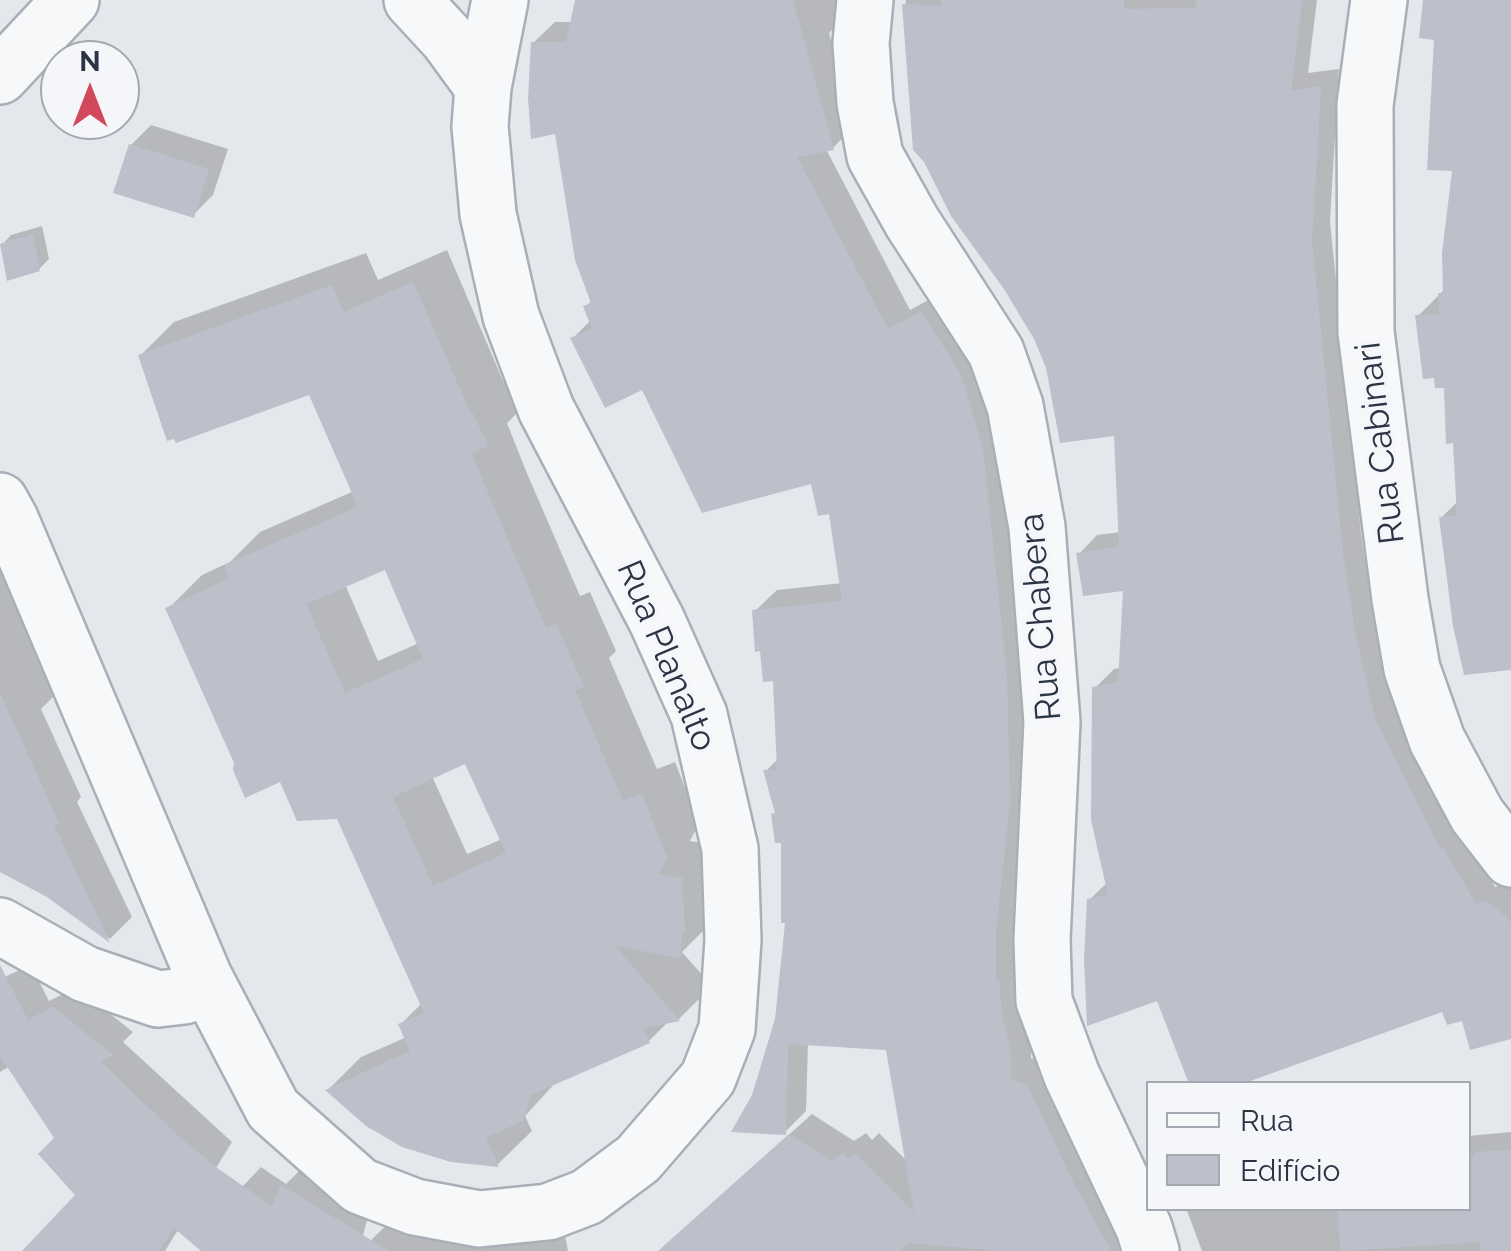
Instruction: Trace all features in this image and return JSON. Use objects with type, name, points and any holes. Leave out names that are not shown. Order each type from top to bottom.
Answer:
[{"type":"street","points":[[0,76],[72,0]]},
{"type":"street","points":[[412,0],[448,39],[483,87]]},
{"type":"street","name":"Rua Planalto","points":[[0,501],[204,977],[273,1109],[360,1186],[415,1208],[479,1219],[548,1212],[587,1196],[638,1159],[708,1078],[728,1029],[733,940],[730,849],[699,715],[664,637],[546,409],[510,316],[488,214],[480,126],[483,87],[500,0]]},
{"type":"street","name":"Rua Chabera","points":[[865,0],[861,43],[875,156],[912,222],[996,352],[1015,406],[1036,528],[1052,722],[1042,940],[1044,1001],[1072,1076],[1144,1228],[1151,1251]]},
{"type":"street","name":"Rua Cabinari","points":[[1379,0],[1365,105],[1366,332],[1400,599],[1412,670],[1436,740],[1477,815],[1511,860]]},
{"type":"street","points":[[0,926],[85,974],[158,999],[184,996],[204,977]]},
{"type":"building","points":[[575,0],[793,0],[834,150],[797,157],[888,329],[921,312],[961,374],[983,449],[1007,677],[1010,801],[996,932],[996,981],[1011,1051],[1011,1079],[1028,1086],[1111,1251],[1002,1251],[908,1243],[900,1251],[658,1251],[789,1134],[831,1161],[843,1153],[849,1159],[856,1153],[914,1212],[886,1050],[788,1044],[786,1135],[731,1132],[752,1095],[775,1019],[785,923],[781,923],[781,843],[775,843],[771,814],[775,813],[763,770],[777,770],[773,681],[763,682],[760,651],[755,652],[752,610],[842,601],[829,514],[818,516],[811,484],[702,513],[642,390],[605,408],[570,338],[592,329],[583,306],[591,303],[575,260],[555,134],[531,139],[528,98],[531,42],[566,42]]},
{"type":"building","points":[[941,0],[1124,0],[1124,9],[1196,8],[1197,0],[1302,0],[1291,91],[1321,86],[1312,241],[1343,554],[1356,636],[1375,719],[1440,849],[1443,848],[1476,904],[1486,900],[1511,921],[1511,1039],[1470,1050],[1462,1021],[1447,1025],[1442,1012],[1250,1081],[1188,1081],[1157,1001],[1087,1026],[1087,899],[1108,895],[1091,820],[1092,687],[1118,682],[1123,591],[1083,596],[1076,553],[1119,547],[1114,436],[1060,443],[1046,368],[1034,339],[1004,289],[951,216],[924,162],[913,150],[902,4],[941,6]]},
{"type":"building","points":[[1423,0],[1511,0],[1511,670],[1464,675],[1453,626],[1439,517],[1457,516],[1453,443],[1446,444],[1444,388],[1435,388],[1434,378],[1423,379],[1415,315],[1439,314],[1452,171],[1427,170],[1434,40],[1419,38]]},
{"type":"building","points":[[129,144],[209,169],[194,218],[113,193]]},
{"type":"building","points":[[33,234],[40,271],[7,281],[0,244]]},
{"type":"building","points":[[413,282],[488,446],[472,453],[493,505],[546,628],[556,624],[584,687],[575,690],[623,801],[642,794],[667,858],[659,874],[682,878],[685,933],[680,958],[615,946],[680,1021],[644,1028],[650,1043],[531,1095],[523,1121],[486,1137],[499,1167],[451,1162],[402,1147],[366,1126],[325,1090],[410,1051],[398,1024],[424,1013],[337,819],[297,821],[280,782],[245,798],[233,770],[234,763],[165,608],[229,579],[224,565],[358,507],[309,395],[176,443],[174,439],[167,441],[138,355],[332,285],[344,312]],"holes":[[[385,570],[423,659],[345,693],[306,604]],[[465,764],[506,853],[433,886],[393,797]]]},
{"type":"building","points":[[0,693],[59,823],[54,825],[110,943],[47,897],[0,872]]},
{"type":"building","points":[[0,965],[28,1020],[53,1007],[113,1055],[101,1062],[220,1170],[272,1206],[281,1185],[389,1251],[201,1251],[174,1228],[159,1251],[22,1251],[75,1195],[38,1154],[54,1138],[0,1056]]},
{"type":"building","points":[[1511,1150],[1511,1251],[1481,1251],[1479,1242],[1341,1251],[1337,1211],[1471,1211],[1471,1156],[1475,1152]]}]
